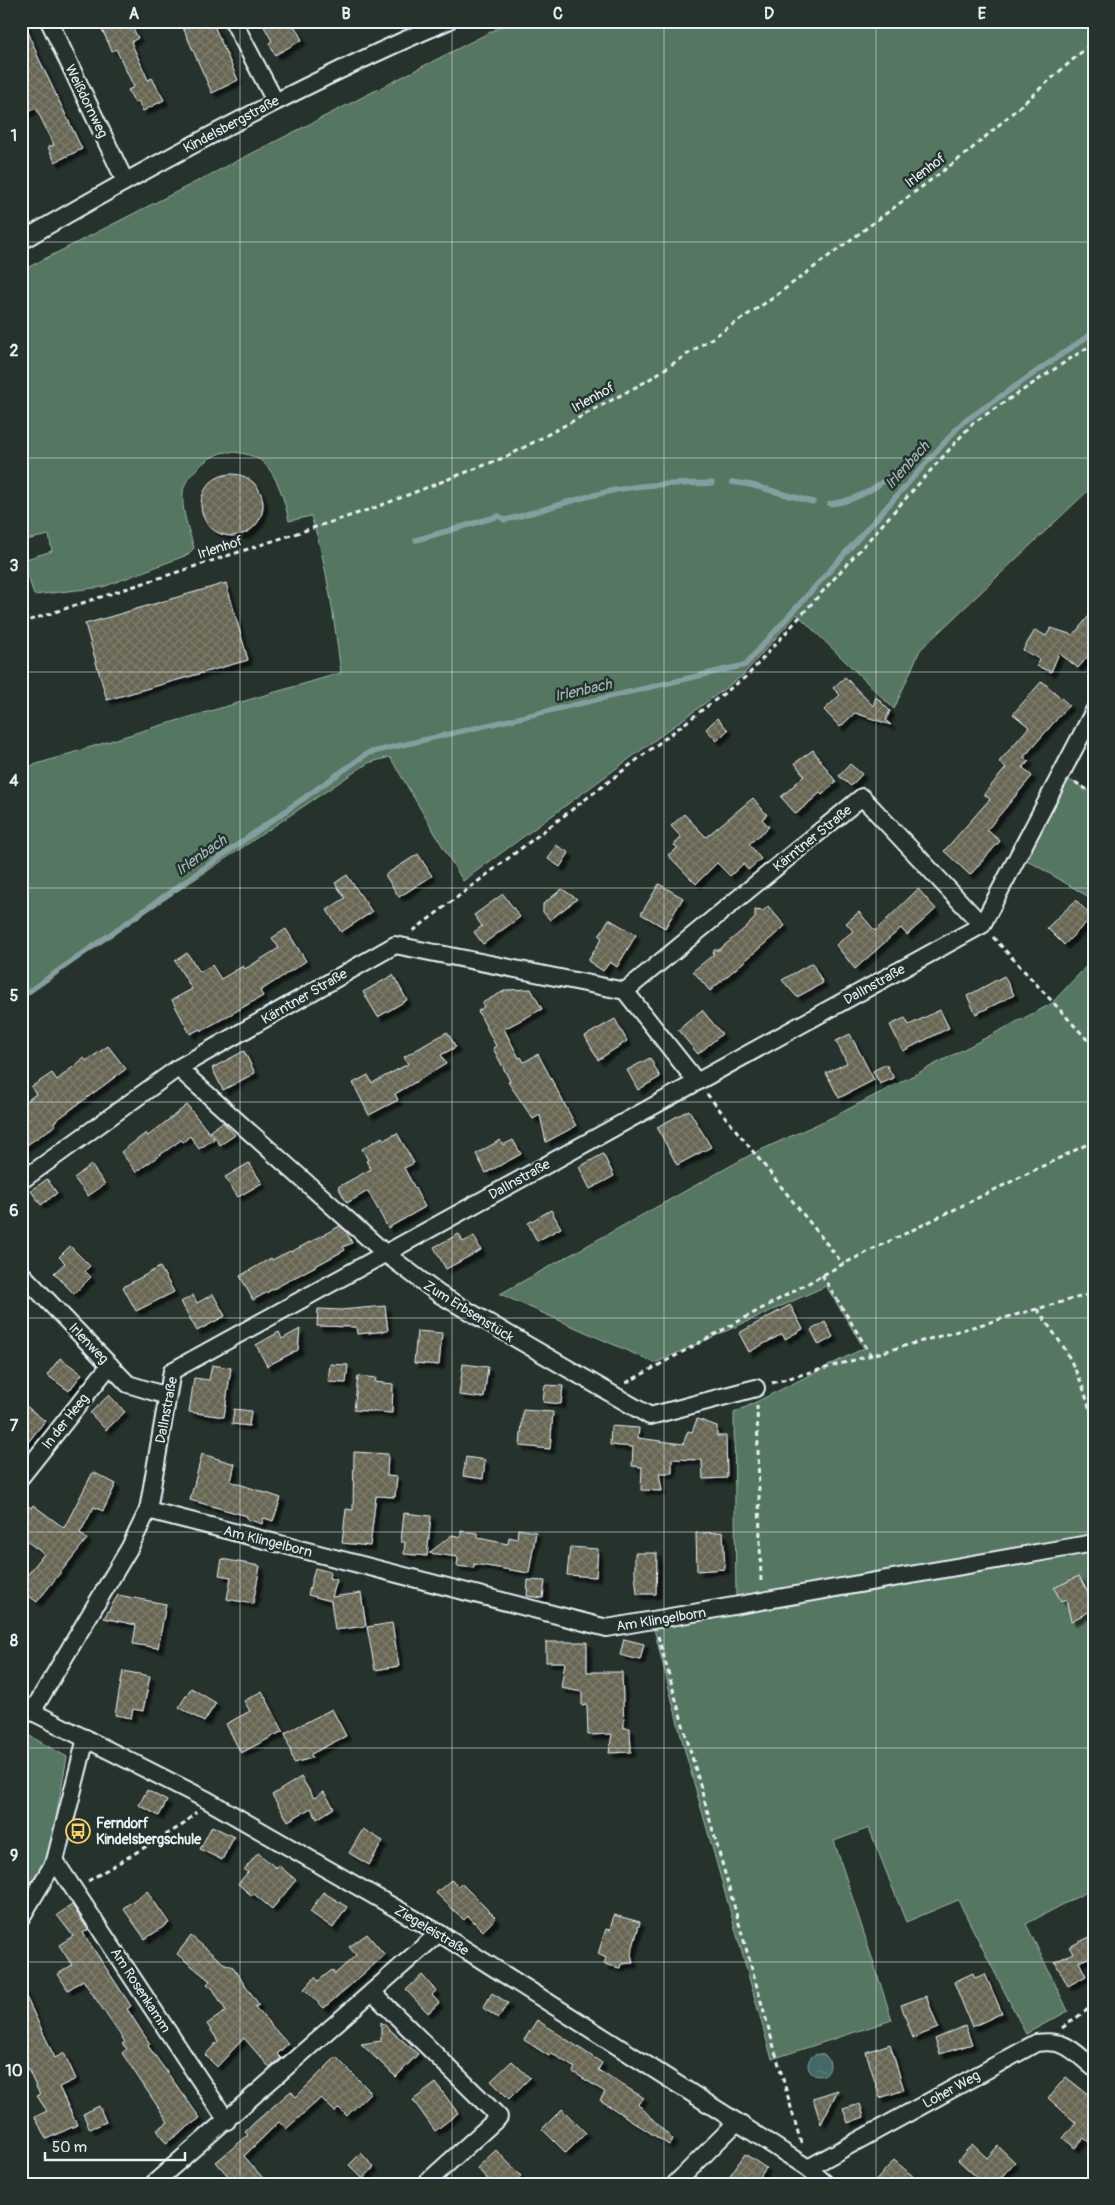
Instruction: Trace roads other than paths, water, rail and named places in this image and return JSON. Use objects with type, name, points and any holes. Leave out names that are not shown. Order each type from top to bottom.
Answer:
[{"type":"street","name":"Weißdornweg","points":[[49,21],[125,181]]},
{"type":"street","points":[[233,21],[275,101]]},
{"type":"street","name":"Kindelsbergstraße","points":[[21,241],[125,181],[275,101],[425,26],[448,21]]},
{"type":"street","points":[[982,925],[1094,711]]},
{"type":"street","name":"Kärntner Straße","points":[[21,1181],[178,1068],[395,945],[625,991],[862,797],[982,925]]},
{"type":"street","name":"Dallnstraße","points":[[27,1709],[130,1547],[148,1510],[172,1370],[982,925]]},
{"type":"street","points":[[625,991],[696,1081]]},
{"type":"street","name":"Zum Erbsenstück","points":[[178,1068],[386,1254],[438,1294],[608,1393],[650,1416],[756,1388]]},
{"type":"street","name":"Irlenweg","points":[[21,1273],[128,1384],[167,1396]]},
{"type":"street","name":"In der Heeg","points":[[21,1477],[110,1365]]},
{"type":"street","name":"Am Klingelborn","points":[[148,1510],[607,1628],[1094,1544]]},
{"type":"street","name":"Ziegeleistraße","points":[[27,1709],[206,1800],[438,1933],[737,2122],[808,2168],[826,2184]]},
{"type":"street","points":[[21,1918],[55,1860],[86,1738]]},
{"type":"street","name":"Am Rosenkamm","points":[[55,1860],[227,2121]]},
{"type":"street","points":[[153,2184],[227,2121],[438,1933]]},
{"type":"street","points":[[372,1992],[500,2117],[426,2184]]},
{"type":"street","name":"Loher Weg","points":[[808,2168],[1036,2043],[1052,2041],[1068,2046],[1094,2068]]},
{"type":"street","points":[[675,2184],[737,2122]]},
{"type":"water","points":[[819,2054],[827,2057],[830,2065],[827,2073],[819,2076],[811,2073],[808,2065],[811,2057]]},
{"type":"waterway","name":"Irlenbach","points":[[21,997],[368,753],[745,665],[962,423],[1094,332]]},
{"type":"waterway","points":[[830,504],[856,497],[868,491],[922,450],[926,450]]},
{"type":"waterway","points":[[732,482],[751,485],[813,502]]},
{"type":"waterway","points":[[416,540],[499,516],[505,520],[612,491],[649,485],[712,483]]},
{"type":"place","name":"Ferndorf Kindelsbergschule","points":[[78,1831]]}]
